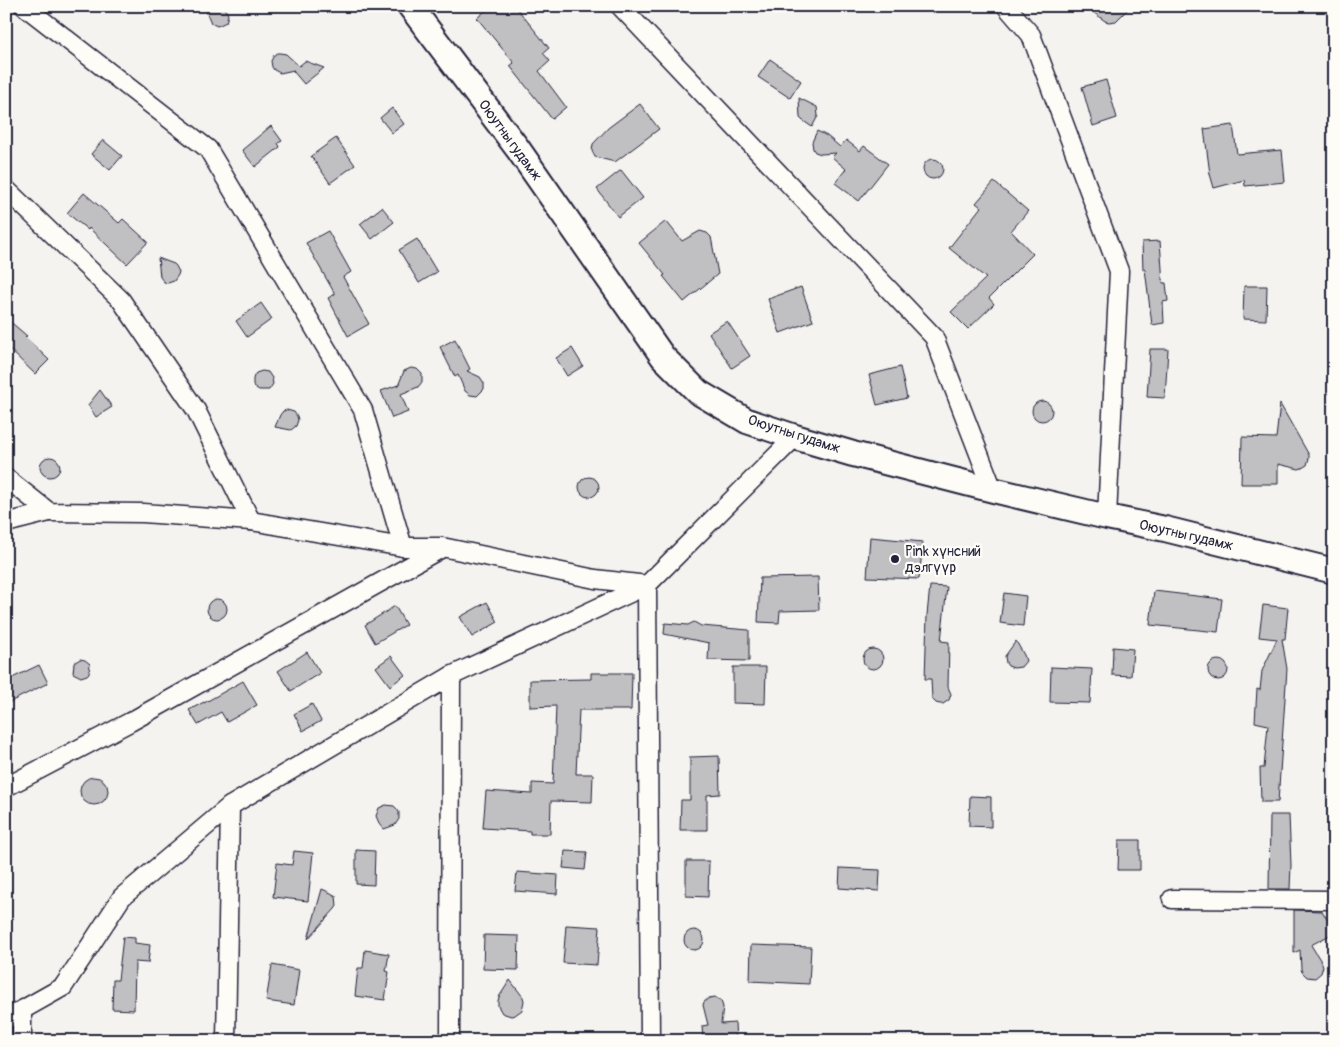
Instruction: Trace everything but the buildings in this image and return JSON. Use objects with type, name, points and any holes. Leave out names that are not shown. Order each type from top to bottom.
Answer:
[{"type":"street","points":[[24,6],[208,149],[363,410],[403,547]]},
{"type":"street","name":"Оюутны гудамж","points":[[410,6],[518,149],[663,357],[698,392],[747,420],[795,437],[993,490],[1165,529],[1334,571]]},
{"type":"street","points":[[620,6],[934,337],[993,490]]},
{"type":"street","points":[[1006,6],[1032,35],[1119,271],[1107,517]]},
{"type":"street","points":[[6,189],[121,300],[196,410],[251,522]]},
{"type":"street","points":[[6,1018],[63,988],[122,897],[230,806],[452,676],[647,585],[795,437]]},
{"type":"street","points":[[6,478],[49,512]]},
{"type":"street","points":[[6,523],[49,512],[143,513],[251,522],[403,547],[442,547],[595,579],[647,585]]},
{"type":"street","points":[[6,787],[139,717],[442,547]]},
{"type":"street","points":[[647,585],[650,1041]]},
{"type":"street","points":[[450,1041],[452,676]]},
{"type":"street","points":[[226,1041],[230,806]]},
{"type":"street","points":[[1172,899],[1334,900]]},
{"type":"street","points":[[22,1010],[22,1041]]},
{"type":"place","name":"Pink хүнсний дэлгүүр","points":[[895,559]]}]
